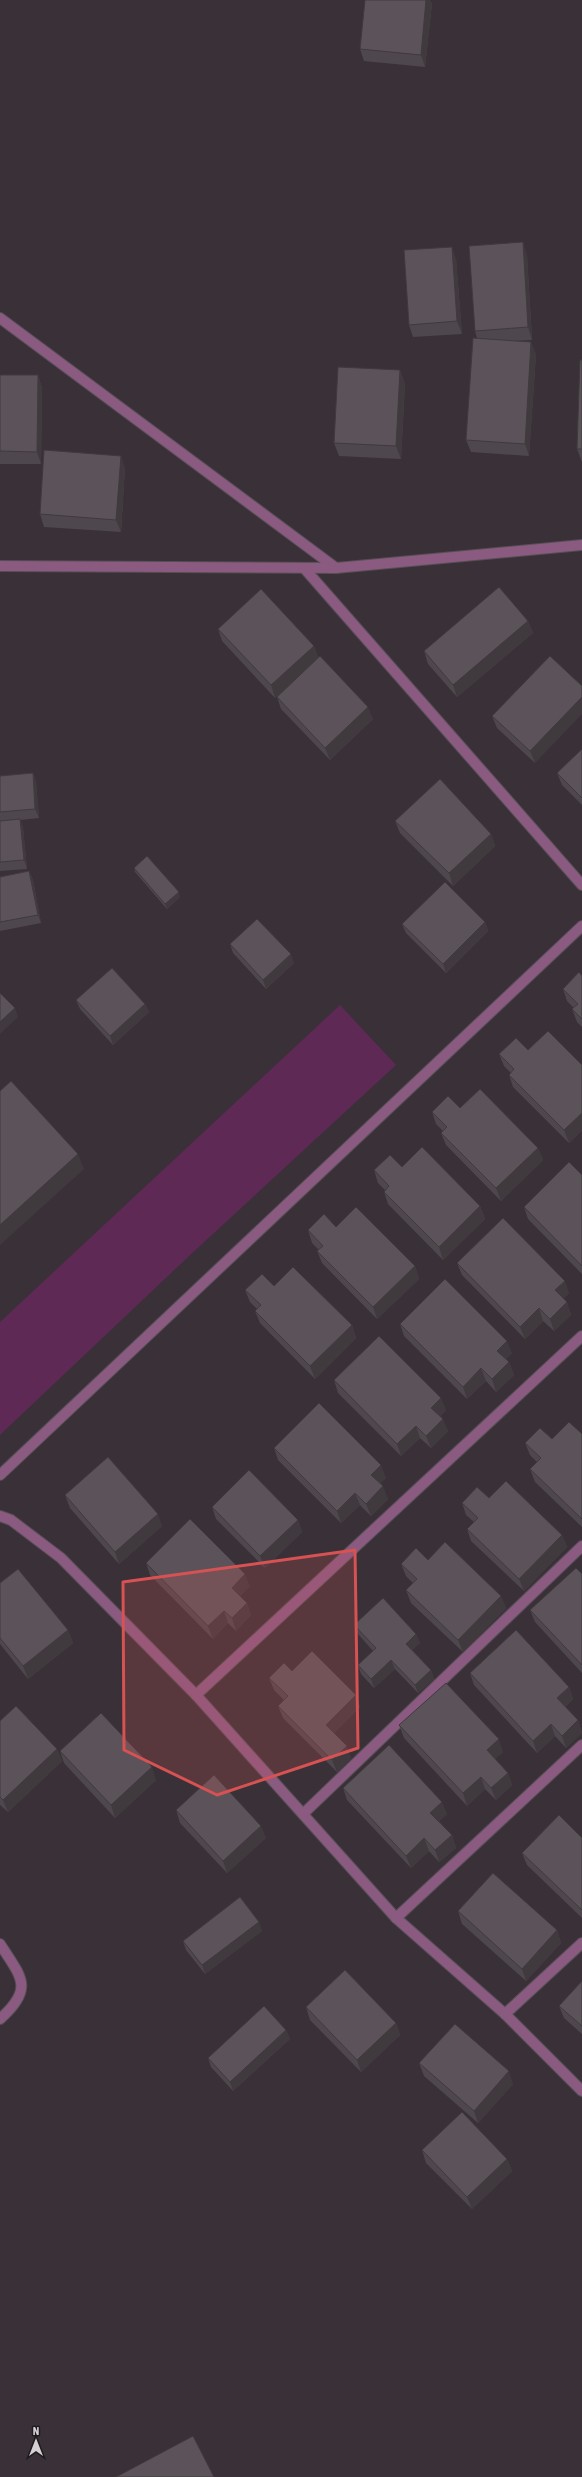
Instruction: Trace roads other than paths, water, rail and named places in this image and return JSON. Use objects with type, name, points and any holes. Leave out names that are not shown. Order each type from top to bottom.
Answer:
[{"type":"street","points":[[0,318],[336,568]]},
{"type":"street","points":[[0,566],[336,568],[582,545]]},
{"type":"street","points":[[304,568],[582,885]]},
{"type":"street","points":[[0,1475],[582,926]]},
{"type":"street","points":[[196,1695],[582,1336]]},
{"type":"street","points":[[0,1516],[11,1520],[61,1558],[196,1695],[396,1918],[505,2014],[582,2092]]},
{"type":"street","points":[[304,1814],[582,1546]]},
{"type":"street","points":[[396,1918],[582,1746]]},
{"type":"street","points":[[505,2014],[582,1943]]},
{"type":"street","points":[[0,1944],[21,1977],[22,1993],[12,2009],[0,2019]]}]
